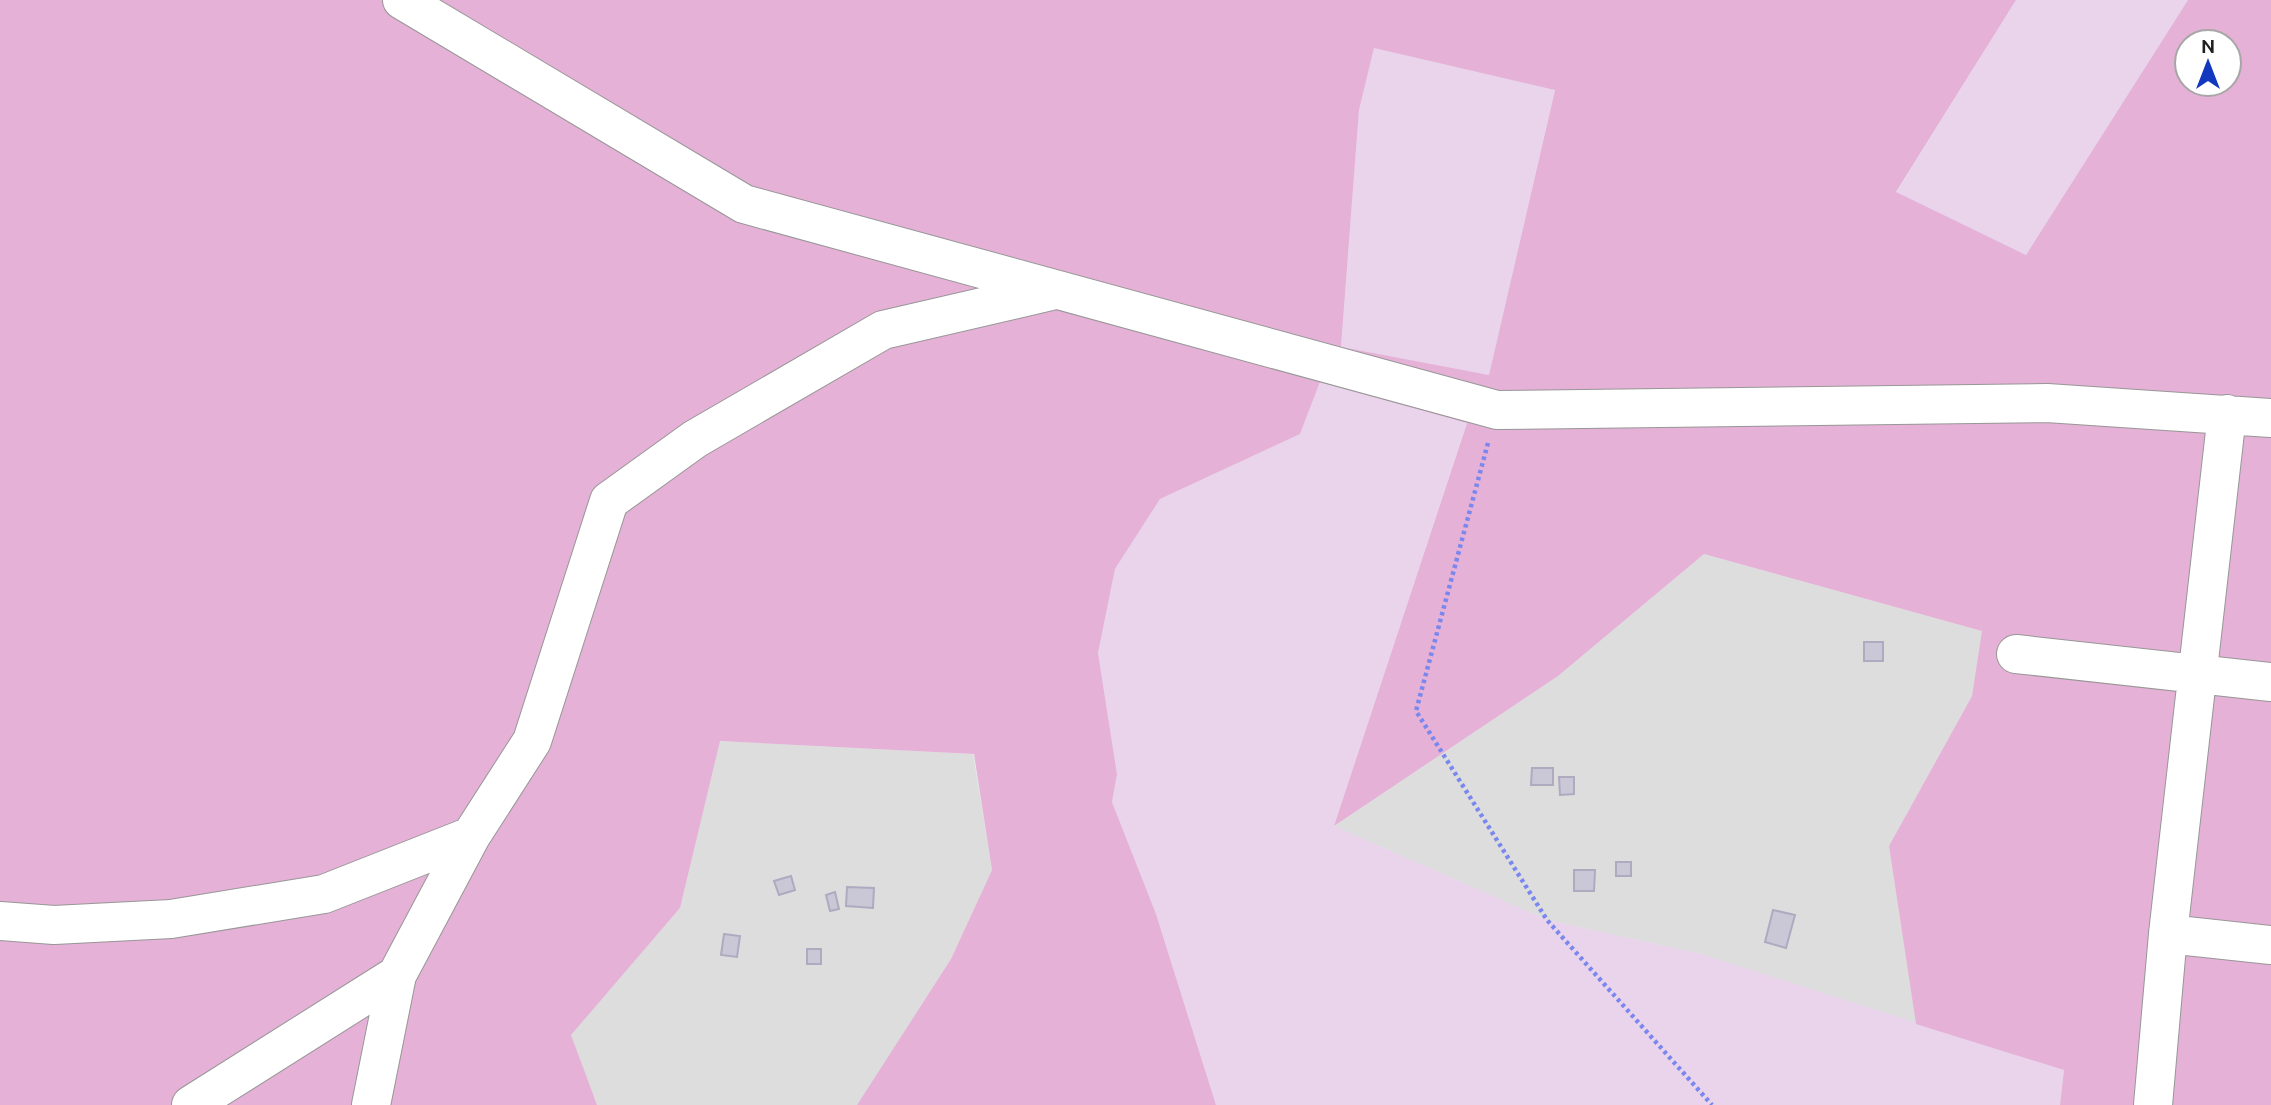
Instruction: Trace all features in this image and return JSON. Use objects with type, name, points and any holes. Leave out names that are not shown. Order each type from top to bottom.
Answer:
[{"type":"street","points":[[402,0],[744,204],[1497,410],[2047,403],[2271,418]]},
{"type":"street","points":[[371,1105],[397,975],[471,836],[532,741],[609,501],[695,439],[883,330],[1057,289]]},
{"type":"street","points":[[2153,1105],[2168,934],[2227,414]]},
{"type":"street","points":[[2016,654],[2271,682]]},
{"type":"street","points":[[0,921],[54,925],[171,919],[324,894],[471,836]]},
{"type":"street","points":[[2168,934],[2271,944]]},
{"type":"street","points":[[191,1105],[397,975]]},
{"type":"path","points":[[1497,410],[1416,711],[1547,920],[1712,1105]]},
{"type":"shaded area","points":[[0,0],[2016,0],[1896,192],[2026,255],[2188,0],[2271,0],[2271,1105],[2060,1105],[2064,1070],[1916,1024],[1889,846],[1972,696],[1982,631],[1704,554],[1558,676],[1334,826],[1467,423],[1320,382],[1300,434],[1160,499],[1115,569],[1098,653],[1117,774],[1112,802],[1156,914],[1216,1105],[857,1105],[951,959],[992,870],[974,754],[720,741],[680,908],[571,1035],[597,1105],[0,1105]],"holes":[[[1374,48],[1555,90],[1489,375],[1341,347],[1359,110]]]},
{"type":"shaded area","points":[[2016,0],[2188,0],[2026,255],[1896,193]]},
{"type":"shaded area","points":[[1374,48],[1555,89],[1489,375],[1341,348],[1359,110]]},
{"type":"shaded area","points":[[1320,382],[1467,422],[1334,826],[1547,920],[1701,954],[2064,1070],[2060,1105],[1216,1105],[1156,914],[1112,802],[1117,774],[1098,653],[1115,569],[1160,499],[1300,434]]},
{"type":"shaded area","points":[[1704,554],[1983,631],[1972,696],[1889,846],[1916,1024],[1701,954],[1547,920],[1334,826],[1558,676]]},
{"type":"shaded area","points":[[719,741],[973,754],[992,870],[951,959],[857,1105],[597,1105],[570,1035],[680,908]]},
{"type":"building","points":[[1864,642],[1883,642],[1883,661],[1864,661]]},
{"type":"building","points":[[1532,768],[1553,768],[1553,785],[1531,785]]},
{"type":"building","points":[[1559,777],[1574,777],[1574,794],[1560,795]]},
{"type":"building","points":[[1616,862],[1631,862],[1631,876],[1616,876]]},
{"type":"building","points":[[1574,870],[1595,870],[1594,891],[1574,891]]},
{"type":"building","points":[[791,876],[795,890],[779,895],[774,881]]},
{"type":"building","points":[[847,887],[874,888],[873,908],[846,906]]},
{"type":"building","points":[[835,892],[839,909],[830,911],[826,895]]},
{"type":"building","points":[[1773,910],[1795,915],[1786,948],[1765,942]]},
{"type":"building","points":[[724,934],[740,936],[737,957],[721,955]]},
{"type":"building","points":[[807,949],[821,949],[821,964],[807,964]]}]
